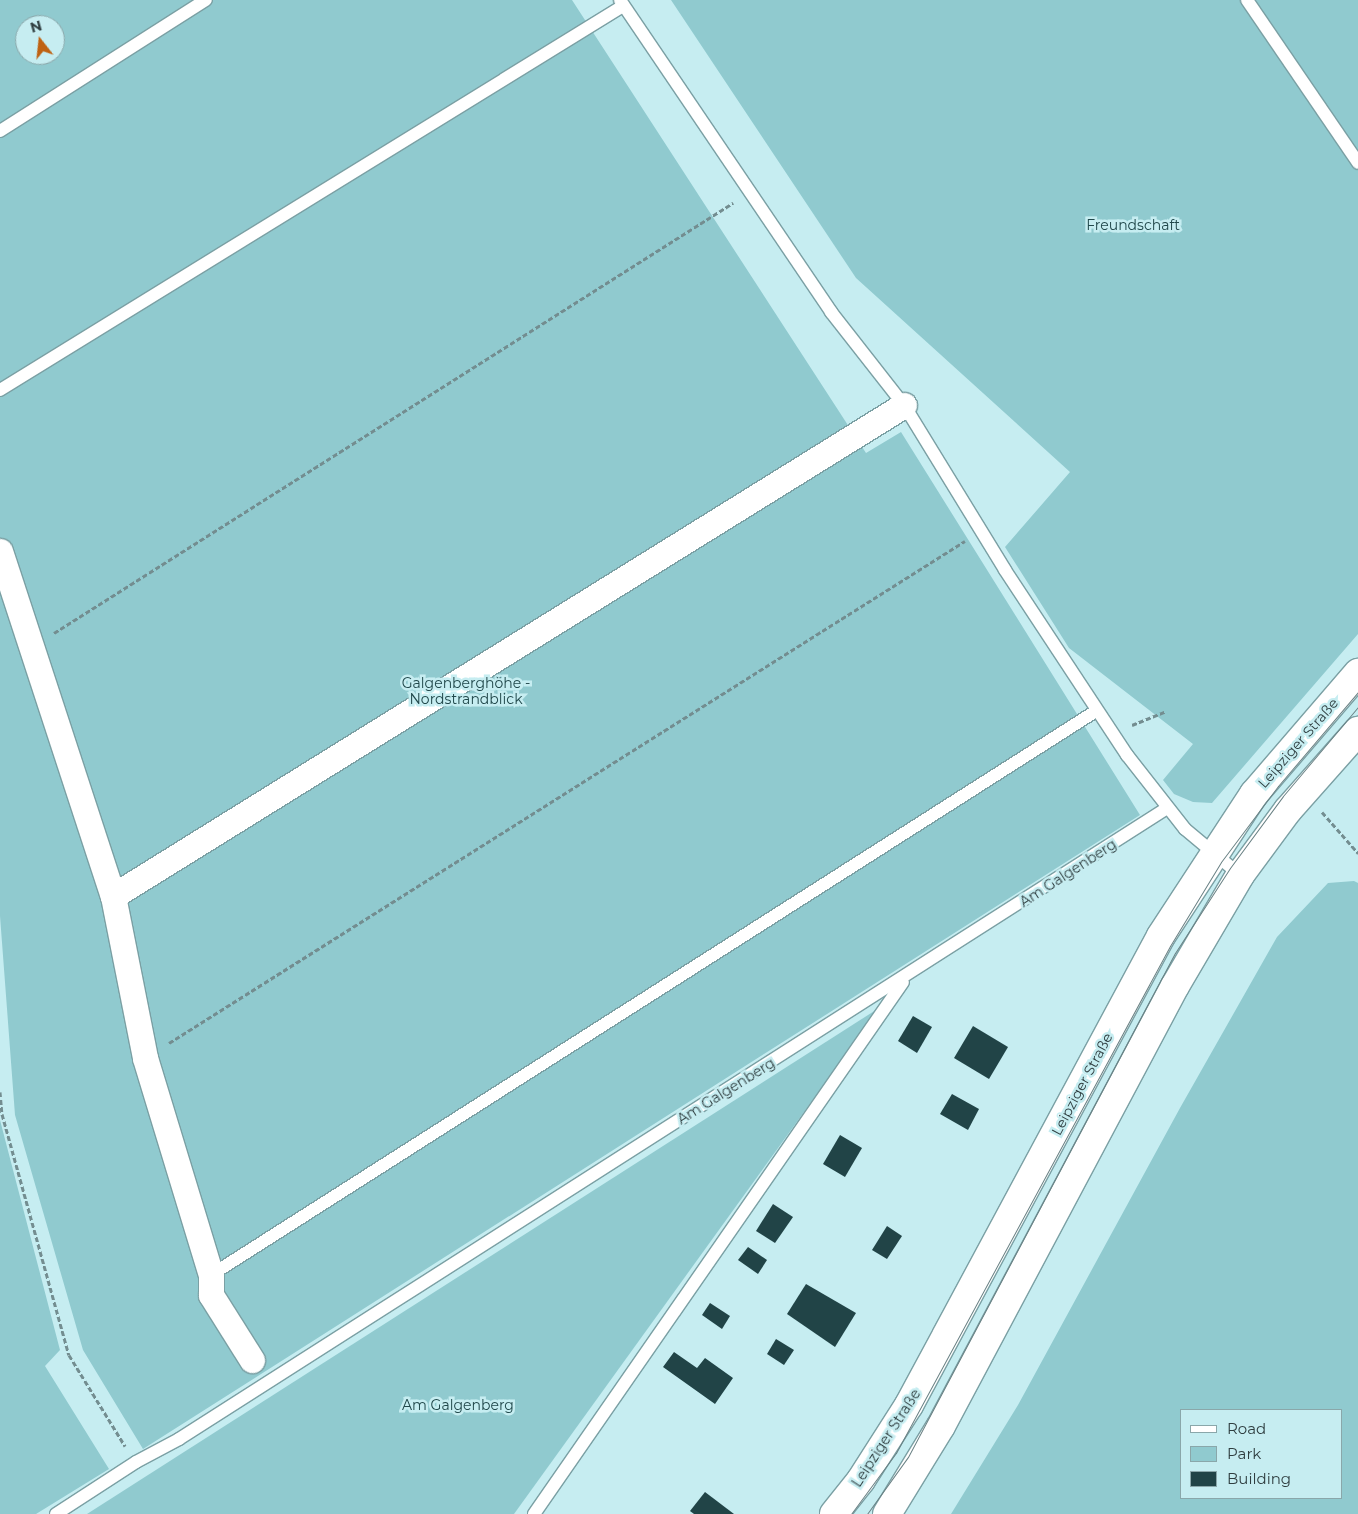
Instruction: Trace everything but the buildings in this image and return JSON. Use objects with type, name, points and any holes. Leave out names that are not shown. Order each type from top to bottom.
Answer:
[{"type":"main road","name":"Leipziger Straße","points":[[834,1514],[861,1480],[909,1405],[1161,936],[1254,794],[1358,673]]},
{"type":"main road","points":[[886,1514],[942,1426],[1175,986],[1240,875],[1288,810],[1358,731]]},
{"type":"street","points":[[113,896],[904,405]]},
{"type":"street","points":[[0,551],[113,896],[145,1058],[211,1276],[212,1295],[252,1360]]},
{"type":"lane","points":[[0,131],[206,0]]},
{"type":"lane","points":[[1247,0],[1358,163]]},
{"type":"lane","points":[[0,390],[622,3],[831,312],[904,405],[981,530],[1112,734],[1167,808],[1214,854],[1240,875]]},
{"type":"lane","points":[[211,1276],[1096,711]]},
{"type":"lane","name":"Am Galgenberg","points":[[56,1514],[136,1462],[179,1439],[906,977],[1167,808]]},
{"type":"lane","points":[[534,1514],[906,977]]},
{"type":"path","points":[[33,647],[750,193]]},
{"type":"path","points":[[145,1058],[981,530]]},
{"type":"path","points":[[1112,734],[1166,711]]},
{"type":"path","points":[[1321,810],[1358,853]]},
{"type":"path","points":[[0,1092],[2,1114],[69,1355],[136,1462]]},
{"type":"green space","name":"Galgenberghöhe - Nordstrandblick","points":[[0,0],[572,0],[866,453],[901,432],[1140,815],[143,1449],[83,1350],[15,1115],[0,916]]},
{"type":"green space","name":"Freundschaft","points":[[671,0],[1358,0],[1358,634],[1212,803],[1193,802],[1174,794],[1163,780],[1193,744],[1069,648],[1005,547],[1070,472],[856,278]]},
{"type":"green space","points":[[1354,881],[1358,883],[1358,1514],[951,1514],[1018,1405],[1180,1108],[1277,937],[1328,883]]},
{"type":"green space","name":"Am Galgenberg","points":[[879,1008],[514,1514],[87,1514]]},
{"type":"green space","points":[[0,1120],[60,1350],[45,1366],[109,1469],[36,1514],[0,1514]]},
{"type":"tram line","points":[[851,1514],[896,1453],[1170,946],[1221,862],[1278,786],[1358,692]]},
{"type":"tram line","points":[[867,1514],[908,1457],[1175,953],[1230,868],[1283,796],[1358,707]]}]
